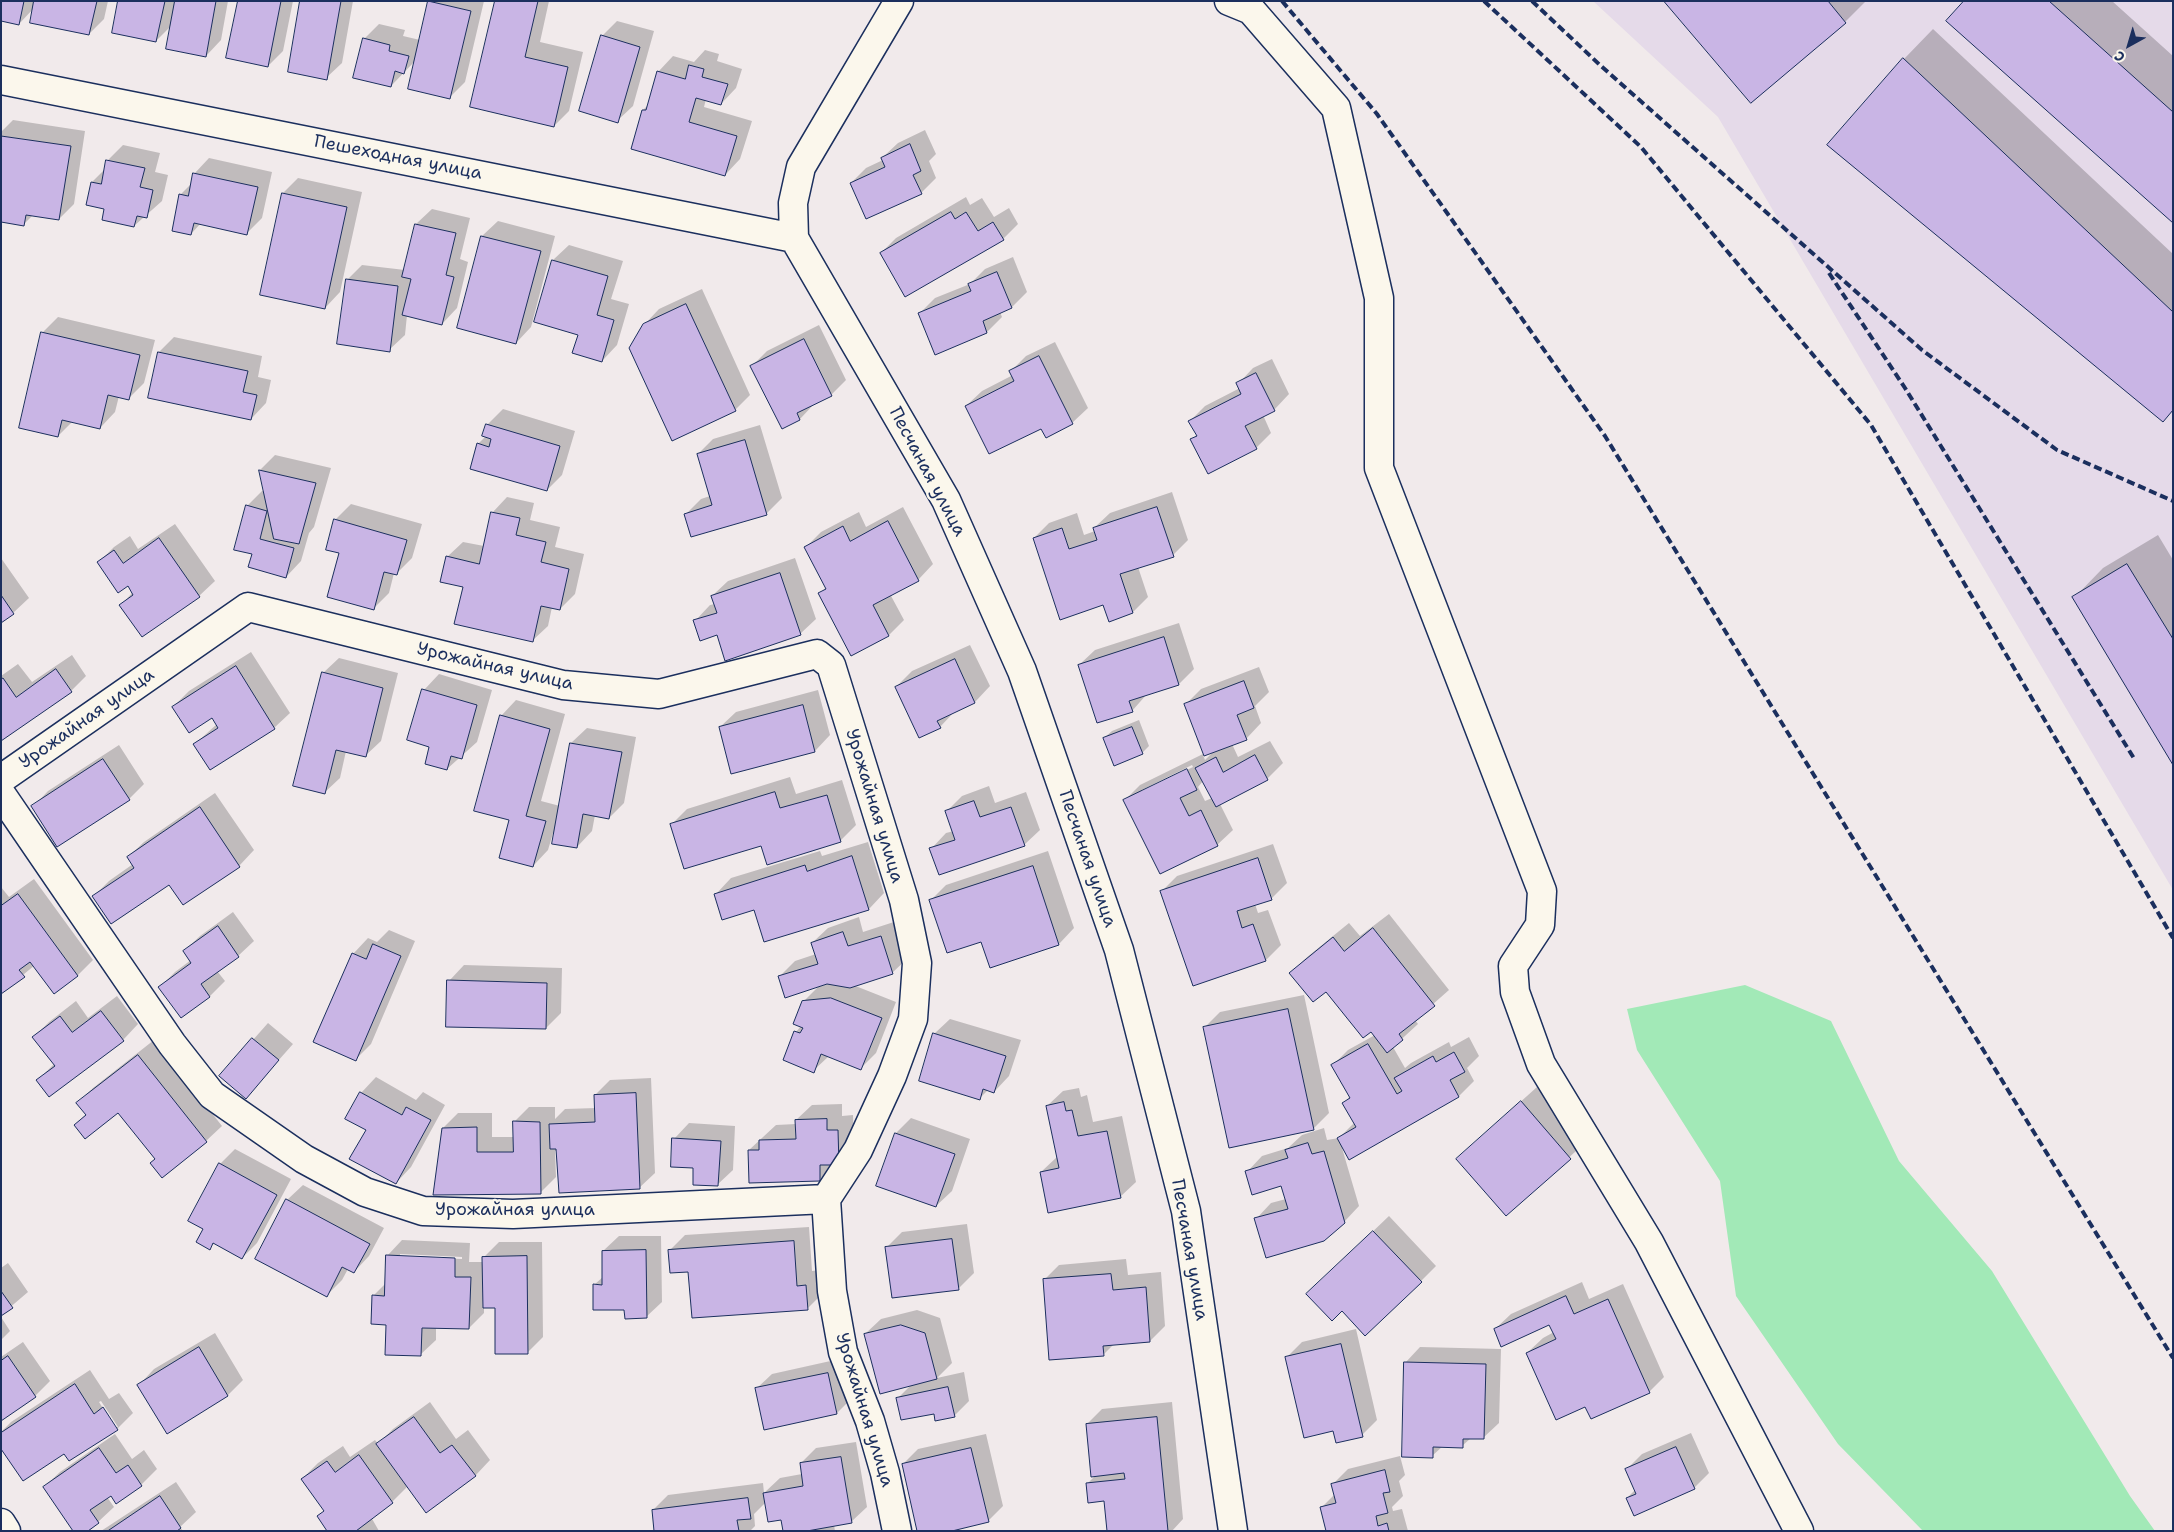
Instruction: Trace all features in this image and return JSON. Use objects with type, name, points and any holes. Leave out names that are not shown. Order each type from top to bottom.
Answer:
[{"type":"street","points":[[794,238],[793,203],[801,168],[899,1]]},
{"type":"street","points":[[1229,1],[1251,10],[1336,108],[1379,298],[1379,468],[1542,892],[1540,925],[1513,966],[1515,992],[1541,1064],[1649,1242],[1799,1531]]},
{"type":"street","name":"Пешеходная улица","points":[[1,80],[794,238]]},
{"type":"street","name":"Песчаная улица","points":[[794,238],[946,500],[1022,671],[1119,950],[1186,1211],[1233,1531]]},
{"type":"street","name":"Урожайная улица","points":[[1,779],[248,607],[563,685],[659,694],[817,654],[831,665],[904,900],[918,963],[914,1019],[892,1076],[858,1150],[826,1199],[832,1291],[843,1352],[870,1421],[897,1531]]},
{"type":"street","name":"Урожайная улица","points":[[1,794],[167,1036],[212,1095],[304,1158],[365,1192],[423,1211],[513,1214],[826,1199]]},
{"type":"street","points":[[1,1523],[6,1531]]},
{"type":"shaded area","points":[[1593,1],[2173,1],[2173,890],[1718,117]]},
{"type":"green space","points":[[1745,985],[1831,1021],[1899,1161],[1992,1271],[2130,1496],[2155,1531],[1923,1531],[1838,1444],[1736,1296],[1720,1181],[1637,1050],[1627,1009]]},
{"type":"building","points":[[1,1],[24,1],[19,25],[1,21]]},
{"type":"building","points":[[34,1],[97,1],[89,35],[30,23]]},
{"type":"building","points":[[118,1],[165,1],[156,42],[112,33]]},
{"type":"building","points":[[175,1],[216,1],[206,57],[166,49]]},
{"type":"building","points":[[238,1],[281,1],[268,67],[226,58]]},
{"type":"building","points":[[300,1],[341,1],[327,80],[288,72]]},
{"type":"building","points":[[428,1],[471,11],[450,99],[408,89]]},
{"type":"building","points":[[495,1],[538,1],[525,57],[568,67],[554,127],[470,107]]},
{"type":"building","points":[[1664,1],[1828,1],[1846,23],[1751,103]]},
{"type":"building","points":[[1964,1],[2049,1],[2173,112],[2173,223],[1946,21]]},
{"type":"building","points":[[601,35],[640,47],[618,123],[579,111]]},
{"type":"building","points":[[363,38],[390,45],[389,51],[409,56],[404,74],[395,71],[391,87],[353,78]]},
{"type":"building","points":[[1903,58],[2173,312],[2173,410],[2163,422],[1827,145]]},
{"type":"building","points":[[689,65],[704,69],[702,77],[728,84],[721,105],[696,98],[689,122],[737,136],[725,176],[631,149],[642,110],[646,110],[657,71],[685,79]]},
{"type":"building","points":[[1,136],[71,146],[59,220],[26,215],[24,226],[1,222]]},
{"type":"building","points":[[910,144],[921,171],[913,175],[922,194],[866,219],[850,183],[885,167],[881,158]]},
{"type":"building","points":[[106,160],[145,168],[140,187],[153,190],[147,218],[137,216],[134,227],[102,220],[104,209],[86,205],[91,182],[101,184]]},
{"type":"building","points":[[193,173],[258,187],[247,235],[194,223],[191,235],[172,231],[179,194],[188,196]]},
{"type":"building","points":[[282,193],[347,207],[325,309],[260,295]]},
{"type":"building","points":[[951,212],[955,219],[966,212],[978,231],[993,222],[1004,240],[905,297],[880,253]]},
{"type":"building","points":[[415,224],[456,233],[446,275],[454,277],[442,325],[402,315],[411,279],[402,277]]},
{"type":"building","points":[[481,236],[541,251],[516,344],[457,328]]},
{"type":"building","points":[[552,260],[608,276],[597,315],[614,320],[602,362],[572,353],[578,335],[534,322]]},
{"type":"building","points":[[997,272],[1012,308],[983,321],[987,333],[935,355],[918,313],[971,291],[968,284]]},
{"type":"building","points":[[346,279],[398,286],[390,352],[337,344]]},
{"type":"building","points":[[686,304],[736,411],[672,441],[629,348],[643,324]]},
{"type":"building","points":[[41,332],[140,355],[129,400],[108,395],[100,429],[62,420],[58,437],[19,428]]},
{"type":"building","points":[[804,339],[832,396],[797,413],[800,420],[782,429],[750,366]]},
{"type":"building","points":[[158,352],[248,371],[243,392],[257,395],[251,420],[148,398]]},
{"type":"building","points":[[1039,356],[1073,424],[1046,438],[1041,429],[989,454],[965,406],[1014,381],[1009,371]]},
{"type":"building","points":[[1256,373],[1275,411],[1245,426],[1257,449],[1208,474],[1190,439],[1197,436],[1188,421],[1241,394],[1236,383]]},
{"type":"building","points":[[486,424],[560,446],[547,491],[470,469],[477,443],[489,447],[491,439],[482,436]]},
{"type":"building","points":[[745,440],[767,515],[691,537],[684,514],[712,505],[697,454]]},
{"type":"building","points":[[259,470],[316,483],[299,544],[274,539]]},
{"type":"building","points":[[246,505],[267,511],[260,539],[294,548],[286,578],[248,567],[252,554],[234,550]]},
{"type":"building","points":[[1157,507],[1174,557],[1120,574],[1133,613],[1109,622],[1103,605],[1060,620],[1033,538],[1062,528],[1069,549],[1097,540],[1093,528]]},
{"type":"building","points":[[491,512],[520,518],[516,535],[546,542],[541,562],[569,569],[560,610],[541,606],[533,642],[454,624],[463,587],[440,582],[446,556],[479,564]]},
{"type":"building","points":[[334,519],[407,540],[397,575],[384,572],[374,610],[327,597],[339,553],[326,550]]},
{"type":"building","points":[[888,521],[919,581],[873,605],[889,636],[851,656],[818,593],[826,589],[804,547],[843,526],[850,541]]},
{"type":"building","points":[[159,538],[200,597],[142,637],[119,605],[133,595],[128,586],[118,593],[97,562],[114,550],[123,563]]},
{"type":"building","points":[[2127,564],[2173,639],[2173,765],[2072,597]]},
{"type":"building","points":[[780,573],[801,635],[725,661],[717,635],[700,641],[693,620],[717,613],[711,596]]},
{"type":"building","points":[[1,595],[14,614],[1,623]]},
{"type":"building","points":[[1164,637],[1179,685],[1129,701],[1133,712],[1097,723],[1078,665]]},
{"type":"building","points":[[955,659],[975,703],[937,721],[941,728],[919,738],[895,687]]},
{"type":"building","points":[[236,666],[275,729],[210,770],[193,744],[218,728],[212,718],[189,733],[172,707]]},
{"type":"building","points":[[56,669],[72,692],[1,741],[1,679],[3,678],[16,697]]},
{"type":"building","points":[[322,672],[383,688],[366,757],[336,750],[325,794],[293,786]]},
{"type":"building","points":[[1244,681],[1254,708],[1237,715],[1247,740],[1204,756],[1184,704]]},
{"type":"building","points":[[422,689],[477,705],[462,759],[451,756],[447,770],[425,764],[429,747],[407,740]]},
{"type":"building","points":[[803,705],[815,752],[731,774],[719,727]]},
{"type":"building","points":[[500,715],[550,729],[526,816],[546,821],[533,867],[499,858],[509,820],[474,811]]},
{"type":"building","points":[[1132,727],[1143,754],[1114,766],[1103,738]]},
{"type":"building","points":[[570,743],[622,752],[609,819],[583,814],[577,848],[552,844]]},
{"type":"building","points":[[1255,755],[1268,780],[1216,807],[1195,768],[1216,757],[1223,772]]},
{"type":"building","points":[[103,759],[130,800],[57,847],[31,806]]},
{"type":"building","points":[[1187,769],[1197,790],[1180,798],[1189,816],[1201,810],[1218,846],[1160,874],[1123,800]]},
{"type":"building","points":[[775,792],[780,808],[827,795],[841,842],[767,865],[761,846],[684,869],[670,824]]},
{"type":"building","points":[[974,801],[980,817],[1011,807],[1025,846],[939,875],[929,848],[955,840],[945,811]]},
{"type":"building","points":[[200,807],[240,867],[183,905],[169,885],[111,924],[92,896],[134,868],[127,857]]},
{"type":"building","points":[[852,856],[869,910],[764,942],[754,910],[722,920],[714,894],[805,865],[807,871]]},
{"type":"building","points":[[1258,858],[1272,900],[1237,911],[1242,928],[1253,924],[1266,961],[1193,986],[1160,891]]},
{"type":"building","points":[[1033,866],[1059,945],[990,968],[981,942],[947,953],[929,900]]},
{"type":"building","points":[[18,894],[78,976],[54,994],[30,962],[19,970],[25,977],[1,994],[1,906]]},
{"type":"building","points":[[218,926],[239,957],[201,984],[210,997],[181,1018],[158,987],[191,963],[183,951]]},
{"type":"building","points":[[1373,928],[1435,1006],[1399,1034],[1403,1040],[1387,1053],[1371,1032],[1363,1038],[1326,992],[1313,1002],[1289,973],[1333,937],[1344,951]]},
{"type":"building","points":[[843,932],[848,946],[881,936],[893,974],[850,988],[827,984],[785,998],[778,976],[818,964],[811,943]]},
{"type":"building","points":[[373,944],[401,956],[356,1061],[313,1042],[352,953],[366,959]]},
{"type":"building","points":[[447,980],[547,983],[546,1029],[446,1027]]},
{"type":"building","points":[[831,998],[882,1018],[861,1070],[821,1054],[814,1073],[783,1060],[794,1031],[800,1033],[803,1028],[793,1024],[802,1001]]},
{"type":"building","points":[[1288,1009],[1314,1130],[1229,1148],[1203,1027]]},
{"type":"building","points":[[101,1011],[124,1041],[49,1097],[36,1080],[55,1066],[32,1037],[60,1016],[72,1032]]},
{"type":"building","points":[[933,1033],[1006,1056],[994,1093],[983,1089],[980,1100],[919,1081]]},
{"type":"building","points":[[252,1038],[279,1060],[246,1099],[219,1076]]},
{"type":"building","points":[[1368,1044],[1397,1094],[1402,1091],[1394,1078],[1433,1056],[1436,1062],[1454,1052],[1465,1072],[1450,1080],[1459,1097],[1349,1160],[1337,1138],[1356,1127],[1342,1103],[1350,1098],[1331,1065]]},
{"type":"building","points":[[138,1055],[207,1142],[162,1178],[150,1163],[155,1159],[118,1113],[85,1139],[74,1125],[86,1115],[76,1103]]},
{"type":"building","points":[[360,1092],[402,1115],[406,1107],[431,1120],[396,1184],[349,1159],[366,1130],[345,1119]]},
{"type":"building","points":[[636,1093],[640,1189],[559,1193],[556,1149],[550,1149],[549,1124],[595,1122],[594,1095]]},
{"type":"building","points":[[1521,1101],[1571,1159],[1506,1216],[1456,1159]]},
{"type":"building","points":[[1064,1102],[1066,1111],[1072,1110],[1078,1136],[1107,1131],[1121,1198],[1048,1213],[1040,1172],[1059,1168],[1046,1106]]},
{"type":"building","points":[[827,1119],[827,1130],[838,1130],[839,1165],[820,1165],[820,1181],[749,1183],[748,1150],[759,1150],[759,1140],[796,1139],[795,1120]]},
{"type":"building","points":[[513,1121],[540,1122],[541,1194],[433,1195],[442,1128],[477,1127],[477,1152],[513,1152]]},
{"type":"building","points":[[895,1133],[955,1154],[936,1207],[876,1186]]},
{"type":"building","points":[[672,1138],[721,1141],[718,1186],[693,1185],[693,1168],[671,1167]]},
{"type":"building","points":[[1308,1143],[1312,1154],[1324,1151],[1345,1223],[1324,1241],[1266,1258],[1254,1218],[1288,1209],[1281,1186],[1252,1195],[1245,1171],[1288,1158],[1285,1150]]},
{"type":"building","points":[[219,1163],[277,1195],[242,1259],[213,1243],[210,1250],[196,1242],[203,1229],[188,1221]]},
{"type":"building","points":[[286,1199],[370,1244],[354,1273],[342,1267],[327,1297],[255,1259]]},
{"type":"building","points":[[1373,1231],[1422,1282],[1365,1336],[1342,1311],[1332,1321],[1306,1294]]},
{"type":"building","points":[[952,1239],[959,1290],[892,1298],[885,1247]]},
{"type":"building","points":[[794,1241],[797,1286],[806,1285],[808,1310],[692,1318],[688,1272],[670,1273],[668,1250]]},
{"type":"building","points":[[646,1250],[647,1318],[625,1319],[624,1310],[593,1310],[593,1284],[602,1285],[602,1251]]},
{"type":"building","points":[[386,1255],[455,1258],[455,1277],[471,1277],[469,1329],[422,1328],[421,1356],[385,1355],[386,1325],[371,1324],[372,1295],[384,1296]]},
{"type":"building","points":[[527,1256],[528,1354],[495,1354],[495,1308],[483,1308],[482,1257]]},
{"type":"building","points":[[1111,1274],[1113,1290],[1146,1287],[1150,1342],[1103,1346],[1104,1356],[1049,1360],[1043,1279]]},
{"type":"building","points":[[1,1291],[13,1308],[1,1316]]},
{"type":"building","points":[[1566,1296],[1574,1314],[1608,1299],[1650,1393],[1591,1419],[1585,1407],[1556,1420],[1526,1353],[1556,1339],[1549,1325],[1501,1347],[1494,1329]]},
{"type":"building","points":[[901,1325],[925,1333],[937,1379],[880,1394],[864,1334]]},
{"type":"building","points":[[1341,1344],[1363,1437],[1336,1443],[1333,1431],[1304,1438],[1285,1357]]},
{"type":"building","points":[[199,1347],[228,1396],[167,1434],[137,1385]]},
{"type":"building","points":[[8,1356],[36,1397],[1,1421],[1,1361]]},
{"type":"building","points":[[1404,1362],[1486,1364],[1484,1439],[1463,1439],[1463,1448],[1433,1447],[1433,1458],[1402,1457]]},
{"type":"building","points":[[828,1373],[837,1414],[764,1430],[755,1388]]},
{"type":"building","points":[[75,1384],[94,1414],[103,1407],[118,1430],[69,1461],[64,1454],[23,1481],[1,1449],[1,1433]]},
{"type":"building","points":[[948,1387],[955,1417],[935,1421],[934,1414],[901,1420],[896,1398]]},
{"type":"building","points":[[414,1417],[440,1453],[452,1445],[476,1476],[426,1513],[376,1444]]},
{"type":"building","points":[[1157,1417],[1168,1531],[1107,1531],[1104,1501],[1088,1503],[1086,1483],[1125,1479],[1124,1473],[1091,1477],[1086,1424]]},
{"type":"building","points":[[1676,1447],[1695,1489],[1634,1516],[1626,1498],[1636,1494],[1625,1469]]},
{"type":"building","points":[[99,1448],[116,1473],[128,1465],[142,1486],[116,1504],[111,1496],[90,1510],[99,1523],[88,1531],[73,1531],[43,1487]]},
{"type":"building","points":[[971,1448],[989,1522],[952,1531],[917,1531],[902,1464]]},
{"type":"building","points":[[359,1455],[393,1503],[356,1531],[327,1531],[317,1516],[324,1511],[301,1479],[327,1461],[335,1472]]},
{"type":"building","points":[[841,1457],[852,1523],[807,1531],[783,1531],[781,1520],[768,1522],[763,1493],[803,1486],[800,1463]]},
{"type":"building","points":[[1385,1470],[1390,1492],[1383,1493],[1388,1513],[1376,1516],[1378,1526],[1387,1523],[1389,1531],[1326,1531],[1320,1507],[1336,1503],[1331,1484]]},
{"type":"building","points":[[160,1496],[181,1528],[177,1531],[108,1531]]},
{"type":"building","points":[[748,1498],[751,1519],[737,1520],[739,1531],[654,1531],[652,1510]]},
{"type":"railway","points":[[1282,1],[1377,114],[1605,436],[2173,1358]]},
{"type":"railway","points":[[1484,1],[1641,147],[1871,425],[2173,938]]},
{"type":"railway","points":[[1532,1],[1601,66],[1922,350],[2057,450],[2173,501]]},
{"type":"railway","points":[[1829,273],[1905,388],[2135,760]]}]
